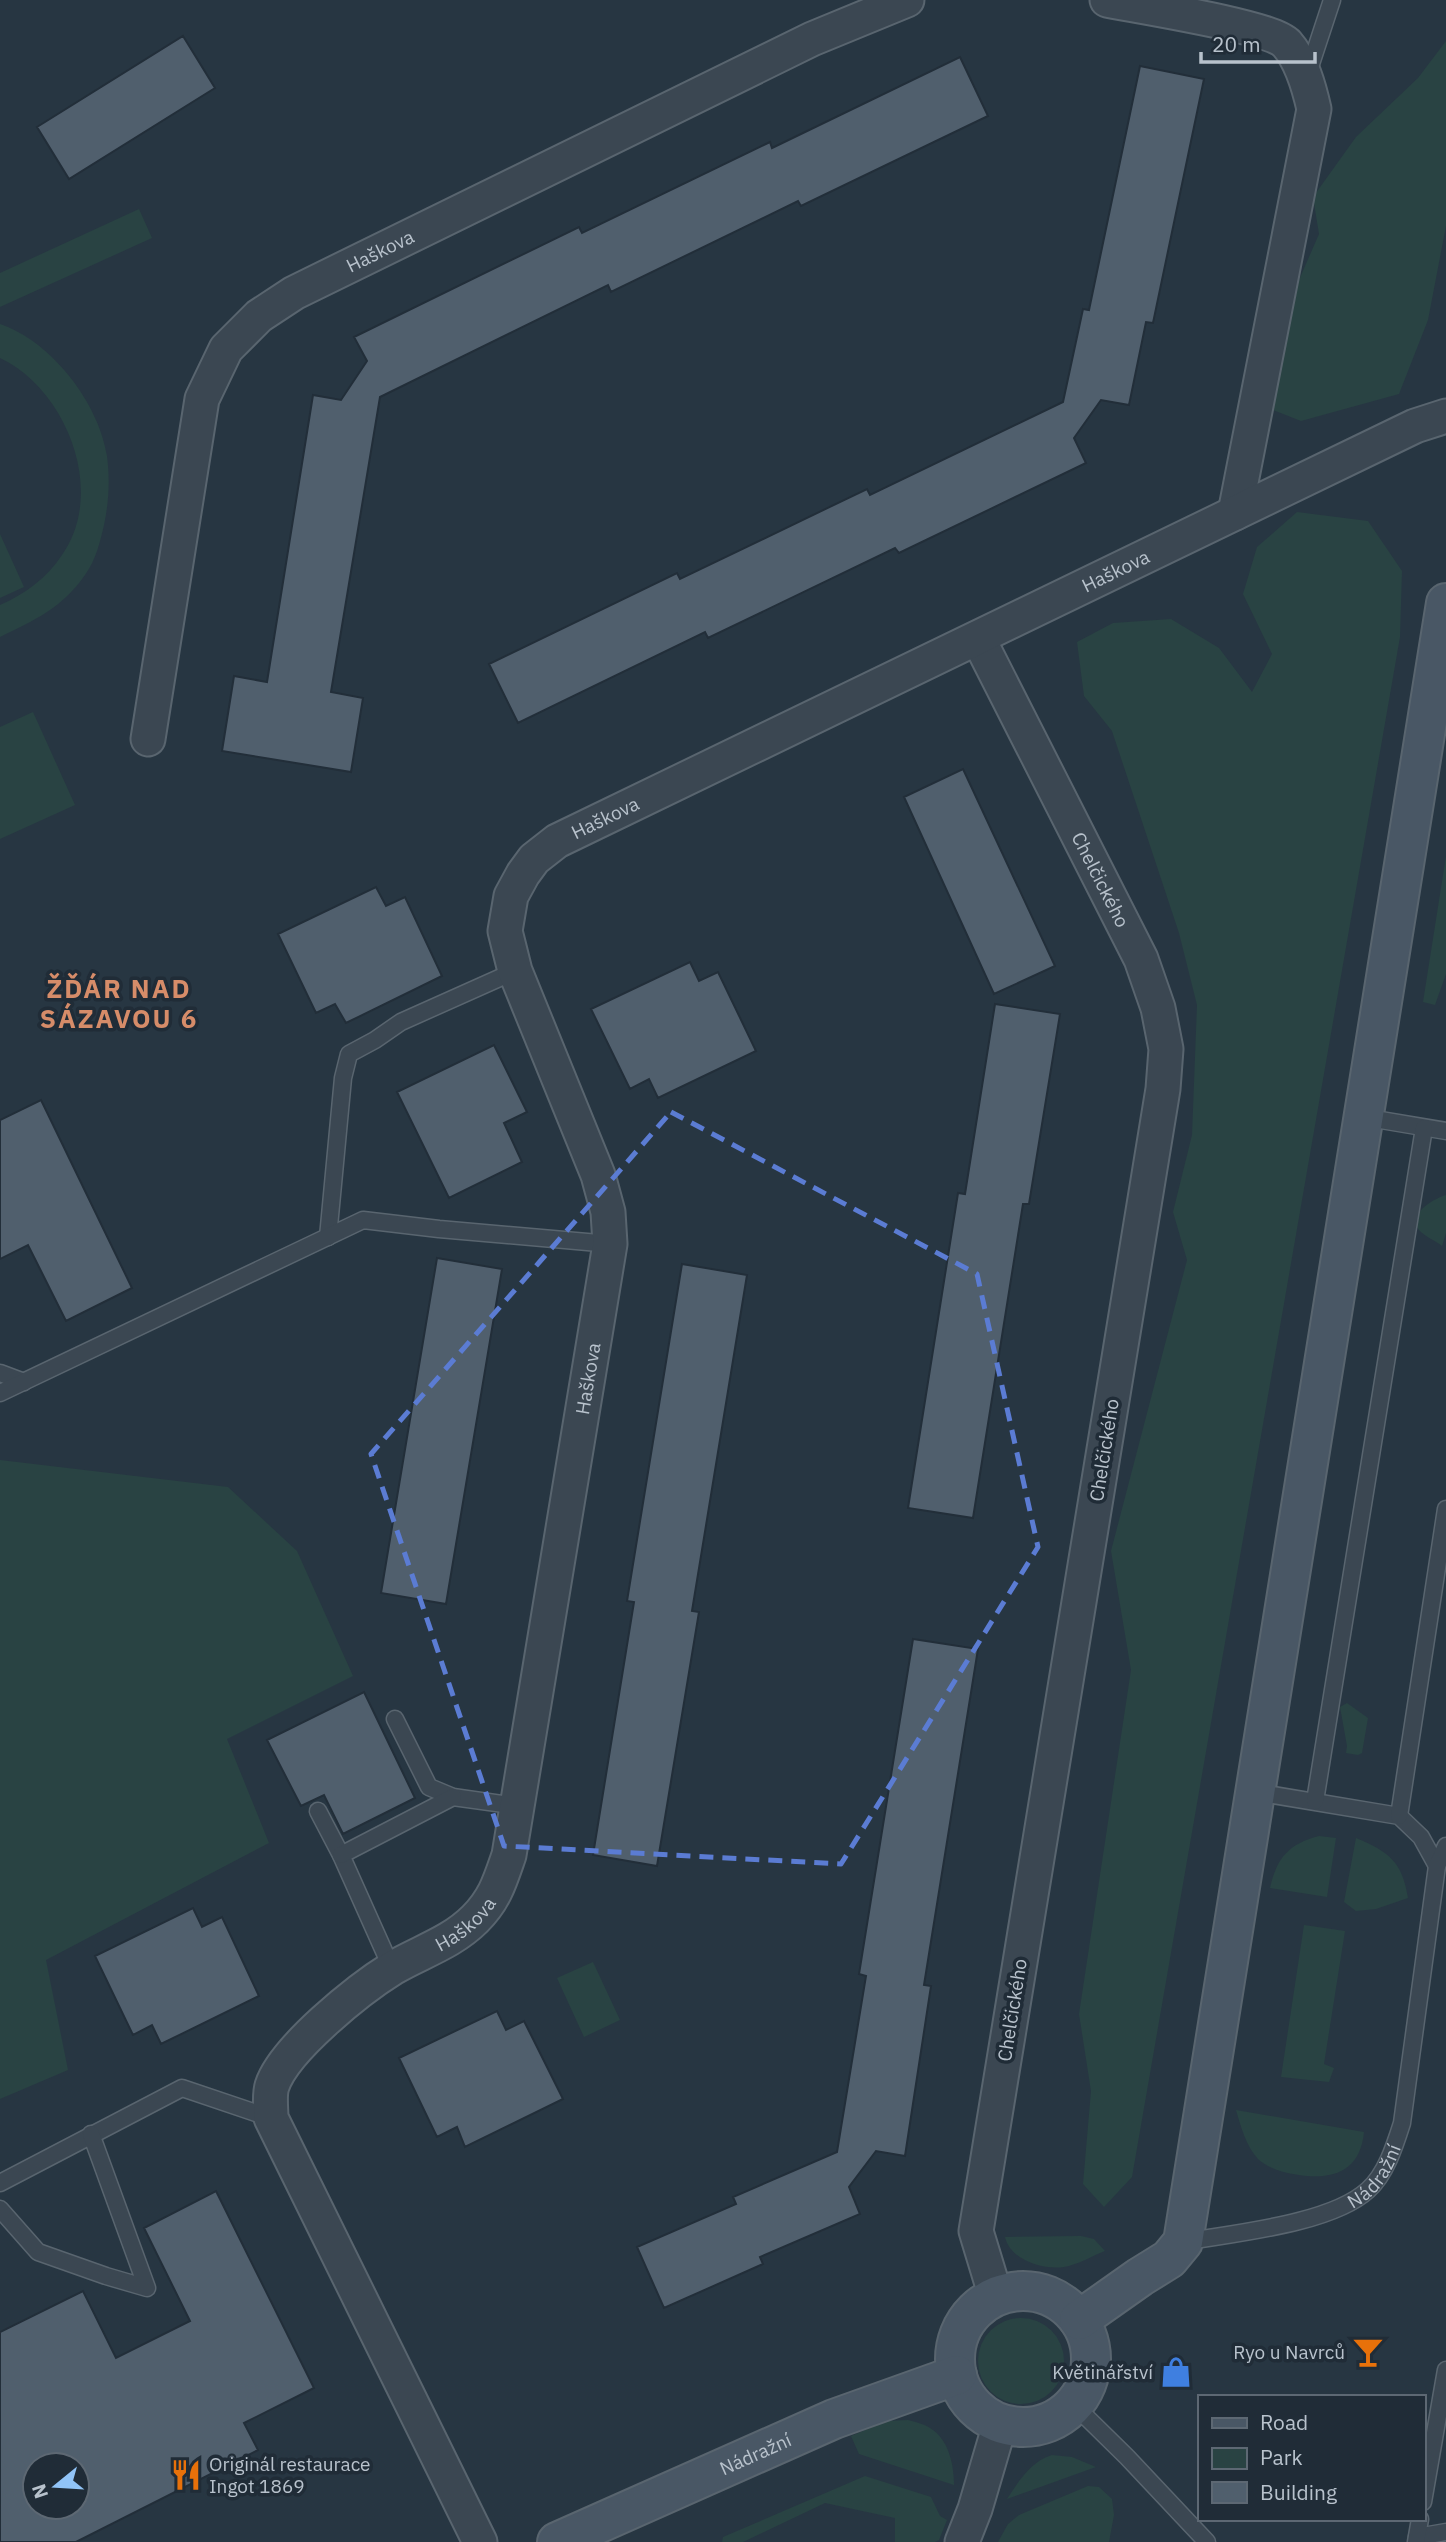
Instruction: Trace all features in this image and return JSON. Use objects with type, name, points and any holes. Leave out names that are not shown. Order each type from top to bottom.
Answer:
[{"type":"street","name":"Haškova","points":[[148,739],[202,400],[226,349],[259,316],[295,293],[812,39],[907,0]]},
{"type":"street","points":[[1107,0],[1253,29],[1286,42],[1306,78],[1314,109],[1235,513]]},
{"type":"street","name":"Haškova","points":[[480,2542],[271,2118],[271,2087],[284,2065],[329,2015],[392,1969],[447,1941],[474,1920],[496,1894],[509,1855],[610,1244],[608,1212],[598,1175],[515,971],[505,931],[511,896],[534,859],[550,847],[1415,426],[1446,416]]},
{"type":"street","points":[[1079,2320],[1169,2259],[1183,2242],[1446,603]]},
{"type":"street","name":"Chelčického","points":[[978,638],[1141,959],[1158,1008],[1167,1049],[1163,1089],[976,2231],[996,2297]]},
{"type":"street","points":[[1026,2291],[1056,2300],[1079,2320],[1090,2344],[1087,2383],[1074,2405],[1058,2418],[1040,2426],[1020,2428],[1000,2424],[972,2405],[957,2375],[957,2344],[962,2329],[982,2305],[996,2297],[1026,2291]]},
{"type":"street","name":"Nádražní","points":[[557,2542],[834,2419],[957,2375]]},
{"type":"street","points":[[962,2542],[975,2509],[1000,2424]]},
{"type":"lane","points":[[1306,78],[1332,0]]},
{"type":"lane","points":[[328,1237],[343,1078],[349,1054],[401,1022],[515,971]]},
{"type":"lane","points":[[1363,1117],[1446,1132]]},
{"type":"lane","points":[[1315,1801],[1424,1128]]},
{"type":"lane","points":[[0,1393],[363,1220],[610,1244]]},
{"type":"lane","points":[[0,1373],[24,1382]]},
{"type":"lane","points":[[1399,1815],[1446,1510]]},
{"type":"lane","points":[[395,1719],[429,1787],[453,1797],[517,1806]]},
{"type":"lane","points":[[1255,1791],[1399,1815],[1421,1837],[1437,1866]]},
{"type":"lane","points":[[341,1855],[453,1797]]},
{"type":"lane","points":[[318,1811],[341,1855],[392,1969]]},
{"type":"lane","name":"Nádražní","points":[[1183,2242],[1292,2222],[1340,2209],[1370,2189],[1391,2157],[1402,2123],[1437,1866],[1446,1846]]},
{"type":"lane","points":[[0,2183],[182,2088],[271,2118]]},
{"type":"lane","points":[[0,2210],[38,2252],[147,2288],[91,2134]]},
{"type":"lane","points":[[1425,2491],[1446,2370]]},
{"type":"lane","points":[[1074,2405],[1206,2542]]},
{"type":"lane","points":[[1420,2521],[1417,2540],[1446,2532]]},
{"type":"highlighted area","points":[[671,1112],[977,1274],[1038,1547],[841,1864],[504,1846],[371,1454]]},
{"type":"green space","points":[[1446,41],[1446,226],[1428,320],[1399,394],[1301,421],[1273,410],[1299,280],[1319,234],[1313,197],[1356,137],[1418,78]]},
{"type":"green space","points":[[139,209],[152,238],[0,307],[0,273]]},
{"type":"green space","points":[[0,324],[37,344],[70,376],[94,415],[102,436],[109,482],[101,538],[85,575],[57,605],[0,637],[0,605],[35,585],[50,571],[62,555],[75,529],[81,502],[80,473],[73,444],[44,393],[23,373],[0,358]]},
{"type":"green space","points":[[1297,512],[1368,521],[1402,571],[1400,637],[1132,2177],[1104,2207],[1083,2184],[1091,2091],[1079,2014],[1131,1670],[1111,1551],[1187,1260],[1173,1212],[1192,1135],[1197,1005],[1179,933],[1112,731],[1084,696],[1077,642],[1113,623],[1171,619],[1219,648],[1252,692],[1272,654],[1243,594],[1257,547]]},
{"type":"green space","points":[[0,534],[24,587],[0,598]]},
{"type":"green space","points":[[33,712],[75,805],[0,839],[0,727]]},
{"type":"green space","points":[[1446,856],[1446,974],[1435,1005],[1423,1002]]},
{"type":"green space","points":[[1446,1195],[1446,1233],[1442,1246],[1419,1230],[1416,1218],[1429,1203]]},
{"type":"green space","points":[[0,1460],[228,1487],[297,1551],[353,1676],[227,1739],[269,1843],[46,1960],[68,2070],[0,2099]]},
{"type":"green space","points":[[1347,1703],[1368,1718],[1362,1753],[1358,1755],[1346,1753],[1340,1707]]},
{"type":"green space","points":[[1319,1836],[1336,1838],[1327,1897],[1270,1888],[1276,1868],[1286,1853],[1300,1843]]},
{"type":"green space","points":[[1356,1838],[1392,1859],[1402,1875],[1408,1898],[1376,1909],[1356,1911],[1344,1902]]},
{"type":"green space","points":[[1304,1925],[1345,1931],[1324,2064],[1334,2068],[1329,2082],[1281,2077]]},
{"type":"green space","points":[[593,1962],[620,2020],[584,2037],[557,1978]]},
{"type":"green space","points":[[1236,2110],[1364,2132],[1361,2146],[1349,2166],[1330,2175],[1306,2176],[1284,2172],[1265,2164],[1254,2154],[1244,2136]]},
{"type":"green space","points":[[1081,2236],[1094,2239],[1105,2251],[1074,2264],[1056,2268],[1028,2262],[1013,2252],[1005,2237]]},
{"type":"green space","points":[[1021,2318],[1038,2321],[1052,2330],[1061,2344],[1064,2361],[1061,2378],[1052,2392],[1038,2401],[1021,2404],[1004,2401],[990,2392],[981,2378],[978,2361],[981,2344],[990,2330],[1004,2321]]},
{"type":"green space","points":[[908,2420],[928,2427],[942,2439],[951,2462],[954,2485],[859,2454],[851,2436],[887,2421]]},
{"type":"green space","points":[[1052,2455],[1072,2457],[1096,2467],[1007,2499],[1031,2467]]},
{"type":"green space","points":[[865,2476],[931,2497],[940,2516],[947,2520],[939,2540],[895,2542],[895,2518],[825,2503],[743,2542],[722,2542],[723,2537]]},
{"type":"green space","points":[[1088,2486],[1099,2487],[1112,2499],[1114,2515],[1109,2542],[998,2542],[1008,2524],[1019,2515]]},
{"type":"building","points":[[183,36],[215,88],[69,179],[37,127]]},
{"type":"building","points":[[960,57],[988,116],[801,206],[798,201],[611,292],[608,285],[380,397],[331,692],[363,698],[351,772],[222,751],[234,676],[267,682],[313,395],[341,400],[367,361],[354,337],[579,227],[582,233],[770,142],[772,148]]},
{"type":"building","points":[[1140,66],[1204,79],[1153,323],[1146,322],[1129,405],[1101,400],[1074,438],[1086,463],[899,553],[895,548],[708,638],[705,632],[518,723],[489,664],[677,573],[680,579],[867,489],[870,495],[1063,402],[1083,309],[1089,310]]},
{"type":"building","points":[[963,769],[1055,966],[994,994],[904,797]]},
{"type":"building","points":[[376,887],[386,906],[405,897],[442,976],[346,1023],[335,1004],[316,1013],[278,934]]},
{"type":"building","points":[[690,962],[699,981],[718,972],[756,1051],[658,1098],[649,1079],[630,1089],[591,1009]]},
{"type":"building","points":[[995,1004],[1060,1014],[1029,1204],[1023,1204],[973,1518],[908,1508],[958,1193],[965,1194]]},
{"type":"building","points":[[494,1045],[527,1112],[504,1123],[522,1162],[449,1198],[397,1092]]},
{"type":"building","points":[[41,1100],[132,1288],[66,1321],[28,1245],[0,1259],[0,1120]]},
{"type":"building","points":[[437,1258],[502,1269],[446,1604],[381,1593]]},
{"type":"building","points":[[682,1264],[747,1275],[692,1611],[699,1612],[657,1866],[593,1855],[634,1602],[627,1601]]},
{"type":"building","points":[[913,1639],[978,1649],[924,1985],[931,1986],[905,2156],[876,2151],[849,2187],[860,2214],[760,2257],[763,2264],[664,2308],[637,2247],[736,2204],[733,2197],[837,2152],[866,1976],[859,1974]]},
{"type":"building","points":[[364,1692],[415,1798],[343,1834],[324,1795],[301,1806],[267,1740]]},
{"type":"building","points":[[193,1908],[202,1927],[222,1917],[259,1996],[161,2044],[152,2025],[133,2035],[95,1956]]},
{"type":"building","points":[[497,2011],[506,2030],[524,2021],[563,2099],[465,2147],[457,2127],[437,2137],[399,2058]]},
{"type":"building","points":[[216,2191],[314,2388],[244,2423],[258,2450],[76,2542],[0,2542],[0,2332],[83,2291],[116,2358],[190,2321],[144,2228]]},
{"type":"place","name":"Ryo u Navrců","points":[[1368,2352]]},
{"type":"place","name":"Květinářství","points":[[1176,2372]]},
{"type":"place","name":"Originál restaurace Ingot 1869","points":[[186,2475]]},
{"type":"district","name":"ŽĎÁR NAD SÁZAVOU 6","points":[[119,1003]]}]
